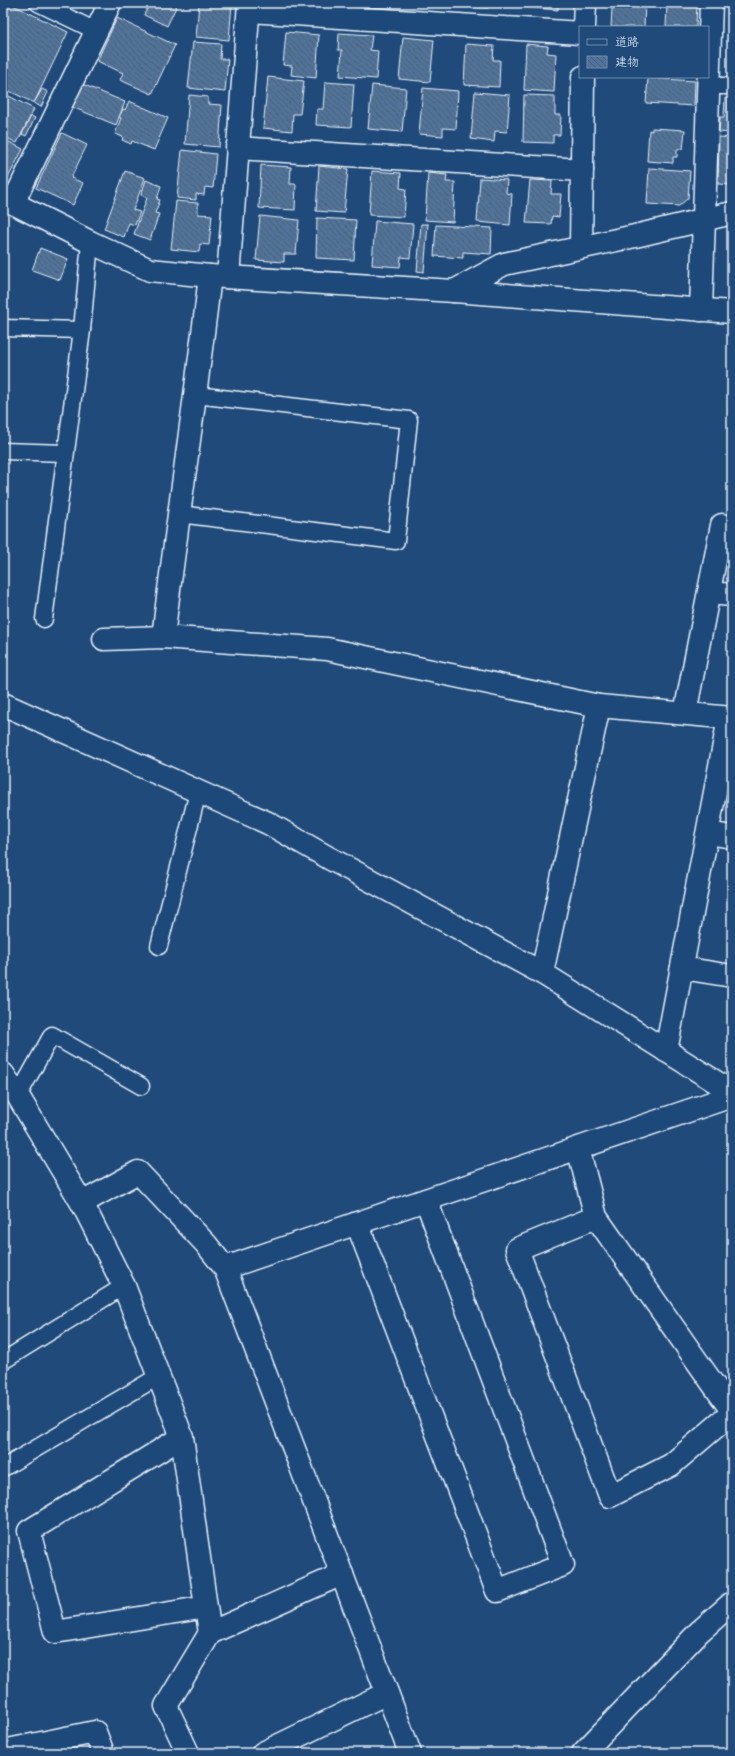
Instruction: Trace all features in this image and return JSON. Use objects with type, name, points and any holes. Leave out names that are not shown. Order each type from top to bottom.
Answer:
[{"type":"street","points":[[110,3],[8,202],[150,270],[732,312]]},
{"type":"street","points":[[584,26],[585,3]]},
{"type":"street","points":[[709,65],[712,3]]},
{"type":"street","points":[[163,637],[196,395],[219,276],[237,148],[249,7],[579,33]]},
{"type":"street","points":[[581,247],[584,78]]},
{"type":"street","points":[[701,310],[708,78]]},
{"type":"street","points":[[237,148],[582,170]]},
{"type":"street","points":[[454,291],[504,264],[635,236],[704,218],[732,213]]},
{"type":"street","points":[[685,714],[722,525]]},
{"type":"street","points":[[708,593],[732,595]]},
{"type":"street","points":[[104,639],[163,637],[327,650],[599,706],[731,718],[666,1051]]},
{"type":"street","points":[[3,704],[268,823],[329,858],[542,973],[732,1092]]},
{"type":"street","points":[[542,973],[599,706]]},
{"type":"street","points":[[708,833],[732,837]]},
{"type":"street","points":[[682,968],[732,976]]},
{"type":"street","points":[[3,1074],[18,1096],[82,1203],[124,1286],[182,1437],[210,1633]]},
{"type":"street","points":[[225,1268],[732,1096]]},
{"type":"street","points":[[578,1148],[596,1217],[732,1412],[671,1465],[610,1496],[517,1249],[596,1217]]},
{"type":"street","points":[[82,1203],[138,1172],[206,1244],[225,1268],[410,1753]]},
{"type":"street","points":[[357,1223],[497,1591],[563,1565],[426,1200]]},
{"type":"street","points":[[182,1437],[29,1531],[55,1632],[206,1607]]},
{"type":"street","points":[[188,1753],[166,1706],[210,1633],[342,1574]]},
{"type":"street","points":[[583,1753],[700,1632],[732,1603]]},
{"type":"street","points":[[263,1753],[387,1692]]},
{"type":"street","points":[[3,1751],[95,1732],[103,1753]]},
{"type":"lane","points":[[38,3],[96,30]]},
{"type":"lane","points":[[708,86],[732,86]]},
{"type":"lane","points":[[44,619],[82,330],[90,242]]},
{"type":"lane","points":[[3,328],[82,330]]},
{"type":"lane","points":[[179,514],[396,541],[409,420],[196,395]]},
{"type":"lane","points":[[3,451],[65,453]]},
{"type":"lane","points":[[159,946],[198,792]]},
{"type":"lane","points":[[18,1096],[52,1035],[141,1086]]},
{"type":"lane","points":[[3,1361],[124,1286]]},
{"type":"lane","points":[[3,1468],[159,1376]]},
{"type":"building","points":[[3,3],[9,3],[68,32],[34,103],[3,88]]},
{"type":"building","points":[[150,3],[178,3],[167,26],[144,15]]},
{"type":"building","points":[[199,3],[232,3],[229,40],[196,37]]},
{"type":"building","points":[[467,3],[489,3],[488,8],[466,7]]},
{"type":"building","points":[[524,3],[558,3],[558,10],[523,7]]},
{"type":"building","points":[[618,3],[645,3],[644,26],[611,26],[612,8],[618,8]]},
{"type":"building","points":[[667,3],[697,3],[696,26],[666,26]]},
{"type":"building","points":[[729,3],[732,3],[732,16],[728,16]]},
{"type":"building","points":[[117,18],[175,45],[152,94],[120,80],[123,73],[97,61]]},
{"type":"building","points":[[286,32],[319,35],[316,78],[291,75],[292,66],[283,65]]},
{"type":"building","points":[[339,33],[372,35],[370,50],[378,51],[376,79],[340,76],[342,50],[338,50]]},
{"type":"building","points":[[403,37],[434,40],[430,82],[399,79]]},
{"type":"building","points":[[193,42],[221,44],[220,59],[228,59],[225,92],[188,88]]},
{"type":"building","points":[[466,44],[494,46],[493,60],[500,60],[499,87],[464,85]]},
{"type":"building","points":[[526,44],[548,46],[547,53],[556,54],[554,92],[524,90]]},
{"type":"building","points":[[268,77],[304,81],[300,114],[293,114],[292,131],[263,128]]},
{"type":"building","points":[[648,78],[695,81],[694,106],[646,103]]},
{"type":"building","points":[[325,82],[354,84],[351,127],[316,125],[317,109],[323,109]]},
{"type":"building","points":[[82,84],[125,102],[116,125],[72,107]]},
{"type":"building","points":[[372,85],[406,88],[402,132],[368,129]]},
{"type":"building","points":[[423,88],[458,91],[456,129],[443,128],[443,136],[419,134]]},
{"type":"building","points":[[42,89],[48,92],[41,107],[34,103]]},
{"type":"building","points":[[475,92],[510,95],[507,132],[495,131],[494,142],[471,139]]},
{"type":"building","points":[[3,93],[34,109],[17,143],[3,136]]},
{"type":"building","points":[[189,95],[208,97],[208,104],[222,105],[219,147],[185,144]]},
{"type":"building","points":[[524,95],[555,96],[555,115],[561,115],[560,135],[553,135],[553,143],[523,142]]},
{"type":"building","points":[[725,98],[732,98],[732,133],[719,132],[720,117],[724,117]]},
{"type":"building","points":[[129,101],[168,118],[154,150],[132,141],[131,144],[122,140],[123,137],[115,134],[121,118],[119,117],[123,109],[125,110]]},
{"type":"building","points":[[31,116],[35,118],[26,136],[22,134]]},
{"type":"building","points":[[652,128],[685,130],[683,149],[677,149],[677,157],[673,157],[673,163],[647,161],[649,130],[652,131]]},
{"type":"building","points":[[62,133],[87,145],[71,178],[83,183],[73,205],[36,188]]},
{"type":"building","points":[[719,137],[732,138],[732,185],[718,184]]},
{"type":"building","points":[[3,139],[23,149],[8,178],[3,175]]},
{"type":"building","points":[[182,150],[216,154],[213,188],[205,187],[204,195],[196,194],[196,200],[177,198]]},
{"type":"building","points":[[261,165],[291,167],[290,184],[296,184],[295,210],[259,208]]},
{"type":"building","points":[[319,166],[348,169],[344,213],[316,211]]},
{"type":"building","points":[[649,168],[690,171],[688,198],[679,206],[647,204]]},
{"type":"building","points":[[125,171],[145,178],[133,210],[140,212],[135,225],[129,223],[124,237],[104,229]]},
{"type":"building","points":[[372,171],[401,173],[400,188],[406,189],[404,217],[369,215]]},
{"type":"building","points":[[428,173],[447,175],[446,182],[455,182],[453,222],[425,220]]},
{"type":"building","points":[[480,178],[507,180],[506,193],[512,194],[510,225],[477,222]]},
{"type":"building","points":[[146,180],[161,186],[157,199],[160,200],[155,213],[159,214],[150,240],[134,234],[147,198],[141,195]]},
{"type":"building","points":[[530,180],[552,181],[551,194],[561,194],[559,217],[552,216],[551,224],[526,223]]},
{"type":"building","points":[[176,201],[198,203],[198,214],[212,215],[209,245],[200,244],[199,252],[171,249]]},
{"type":"building","points":[[260,216],[299,220],[296,254],[284,254],[284,262],[256,260]]},
{"type":"building","points":[[317,218],[356,220],[354,260],[316,258]]},
{"type":"building","points":[[375,221],[413,224],[410,258],[401,257],[400,267],[372,265]]},
{"type":"building","points":[[421,224],[428,224],[424,272],[417,271]]},
{"type":"building","points":[[436,225],[492,228],[491,254],[463,252],[463,258],[434,256]]},
{"type":"building","points":[[40,248],[68,259],[60,280],[32,270]]}]
